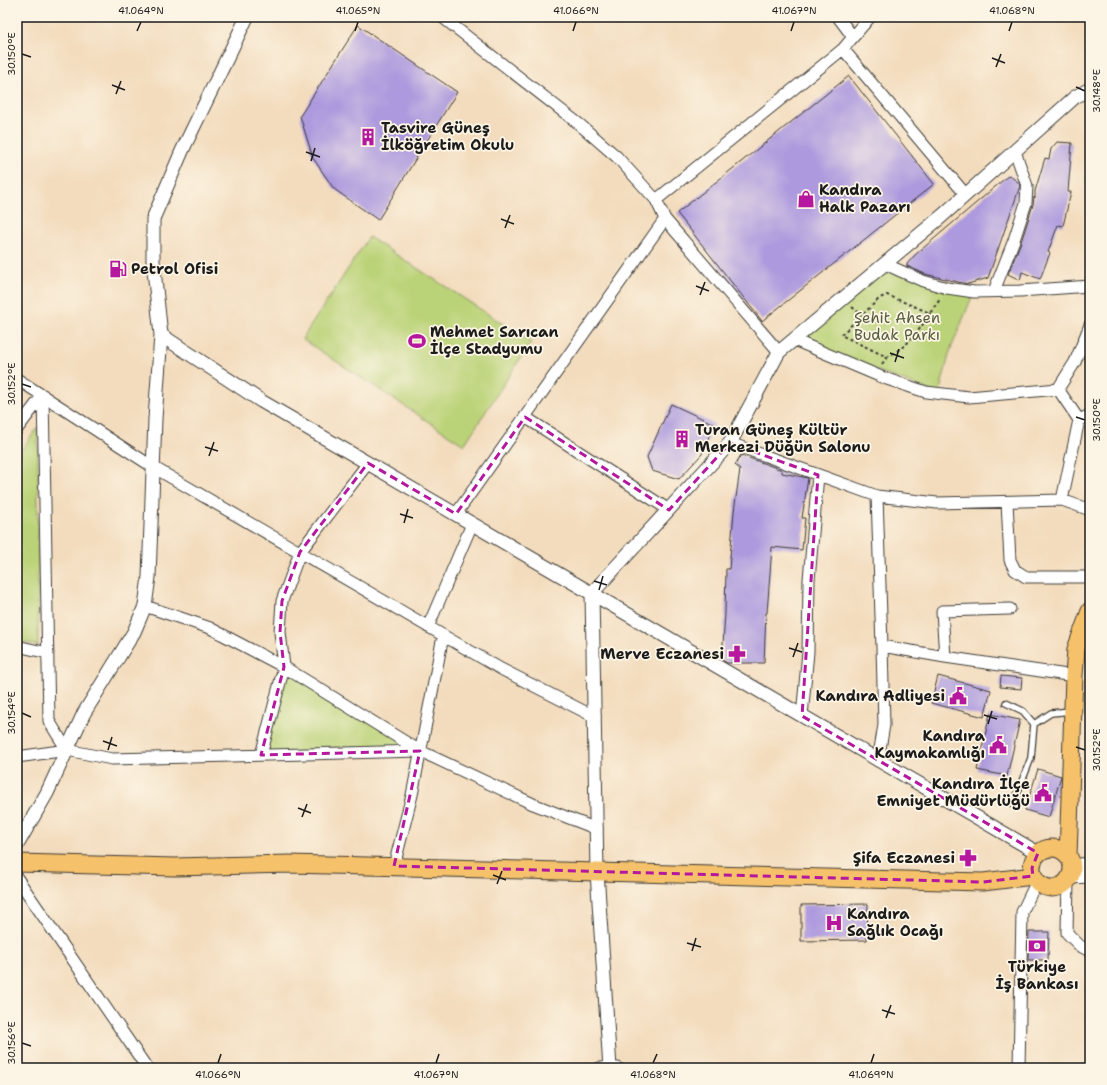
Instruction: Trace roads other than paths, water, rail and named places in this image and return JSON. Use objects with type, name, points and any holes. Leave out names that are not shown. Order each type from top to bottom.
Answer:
[{"type":"main road","points":[[1069,870],[1064,852],[1051,848],[1038,853],[1032,868],[1035,878],[1047,887],[1053,888],[1064,883],[1069,870],[1076,649],[1090,611]]},
{"type":"main road","points":[[17,863],[175,867],[289,864],[394,866],[983,882],[1035,878]]},
{"type":"street","points":[[17,845],[47,793],[84,713],[134,632],[145,606],[149,577],[155,419],[161,335],[153,261],[153,219],[182,151],[247,17]]},
{"type":"street","points":[[442,17],[579,124],[612,152],[656,200],[665,219],[779,352]]},
{"type":"street","points":[[838,17],[852,37]]},
{"type":"street","points":[[656,200],[842,49],[870,17]]},
{"type":"street","points":[[842,49],[966,196]]},
{"type":"street","points":[[610,1068],[597,872],[592,593],[730,443],[779,352],[966,196],[1075,97],[1090,89]]},
{"type":"street","points":[[994,291],[1014,240],[1026,203],[1027,186],[1015,151]]},
{"type":"street","points":[[456,514],[665,219]]},
{"type":"street","points":[[885,264],[923,281],[947,288],[974,292],[1090,286]]},
{"type":"street","points":[[1058,390],[1075,362],[1090,325]]},
{"type":"street","points":[[161,335],[261,401],[1038,853]]},
{"type":"street","points":[[794,340],[884,378],[926,392],[969,397],[1058,390]]},
{"type":"street","points":[[17,379],[153,467],[501,669],[594,717]]},
{"type":"street","points":[[1058,390],[1078,420],[1062,500]]},
{"type":"street","points":[[17,429],[43,395]]},
{"type":"street","points":[[43,395],[49,721],[67,750]]},
{"type":"street","points":[[1078,420],[1090,415]]},
{"type":"street","points":[[524,417],[668,510]]},
{"type":"street","points":[[730,443],[876,496],[937,503],[1062,500],[1090,510]]},
{"type":"street","points":[[261,755],[284,667],[280,632],[282,601],[300,552],[368,463]]},
{"type":"street","points":[[802,716],[808,652],[809,580],[818,475]]},
{"type":"street","points":[[876,496],[884,725],[878,761]]},
{"type":"street","points":[[1007,502],[1010,560],[1016,570],[1026,576],[1090,576]]},
{"type":"street","points":[[428,627],[472,524]]},
{"type":"street","points":[[145,606],[210,628],[284,667],[420,751],[533,804],[597,828]]},
{"type":"street","points":[[945,658],[942,611],[1010,609]]},
{"type":"street","points":[[394,866],[412,795],[443,636]]},
{"type":"street","points":[[17,646],[48,653]]},
{"type":"street","points":[[882,646],[945,658],[1074,676]]},
{"type":"street","points":[[17,757],[67,750],[112,759],[420,751]]},
{"type":"street","points":[[1069,870],[1090,864]]},
{"type":"street","points":[[1069,870],[1090,876]]},
{"type":"street","points":[[1069,870],[1068,933],[1080,946],[1090,951]]},
{"type":"street","points":[[17,878],[147,1068]]},
{"type":"street","points":[[1019,1068],[1022,912],[1035,878]]},
{"type":"street","points":[[599,1068],[618,1068]]},
{"type":"lane","points":[[1006,703],[1023,711],[1034,724],[1031,758],[1013,804]]},
{"type":"lane","points":[[1034,724],[1051,713],[1073,711]]},
{"type":"place","name":"Tasvire Güneş İlköğretim Okulu","points":[[368,137]]},
{"type":"place","name":"Kandıra Halk Pazarı","points":[[806,199]]},
{"type":"place","name":"Petrol Ofisi","points":[[118,269]]},
{"type":"place","name":"Mehmet Sarıcan İlçe Stadyumu","points":[[417,341]]},
{"type":"place","name":"Turan Güneş Kültür Merkezi Düğün Salonu","points":[[682,439]]},
{"type":"place","name":"Merve Eczanesi","points":[[737,654]]},
{"type":"place","name":"Kandıra Adliyesi","points":[[958,696]]},
{"type":"place","name":"Kandıra Kaymakamlığı","points":[[998,745]]},
{"type":"place","name":"Kandıra İlçe Emniyet Müdürlüğü","points":[[1043,793]]},
{"type":"place","name":"Şifa Eczanesi","points":[[968,858]]},
{"type":"place","name":"Kandıra Sağlık Ocağı","points":[[834,923]]},
{"type":"place","name":"Türkiye İş Bankası","points":[[1037,946]]},
{"type":"park label","name":"Şehit Ahsen Budak Parkı","points":[[897,326]]}]
